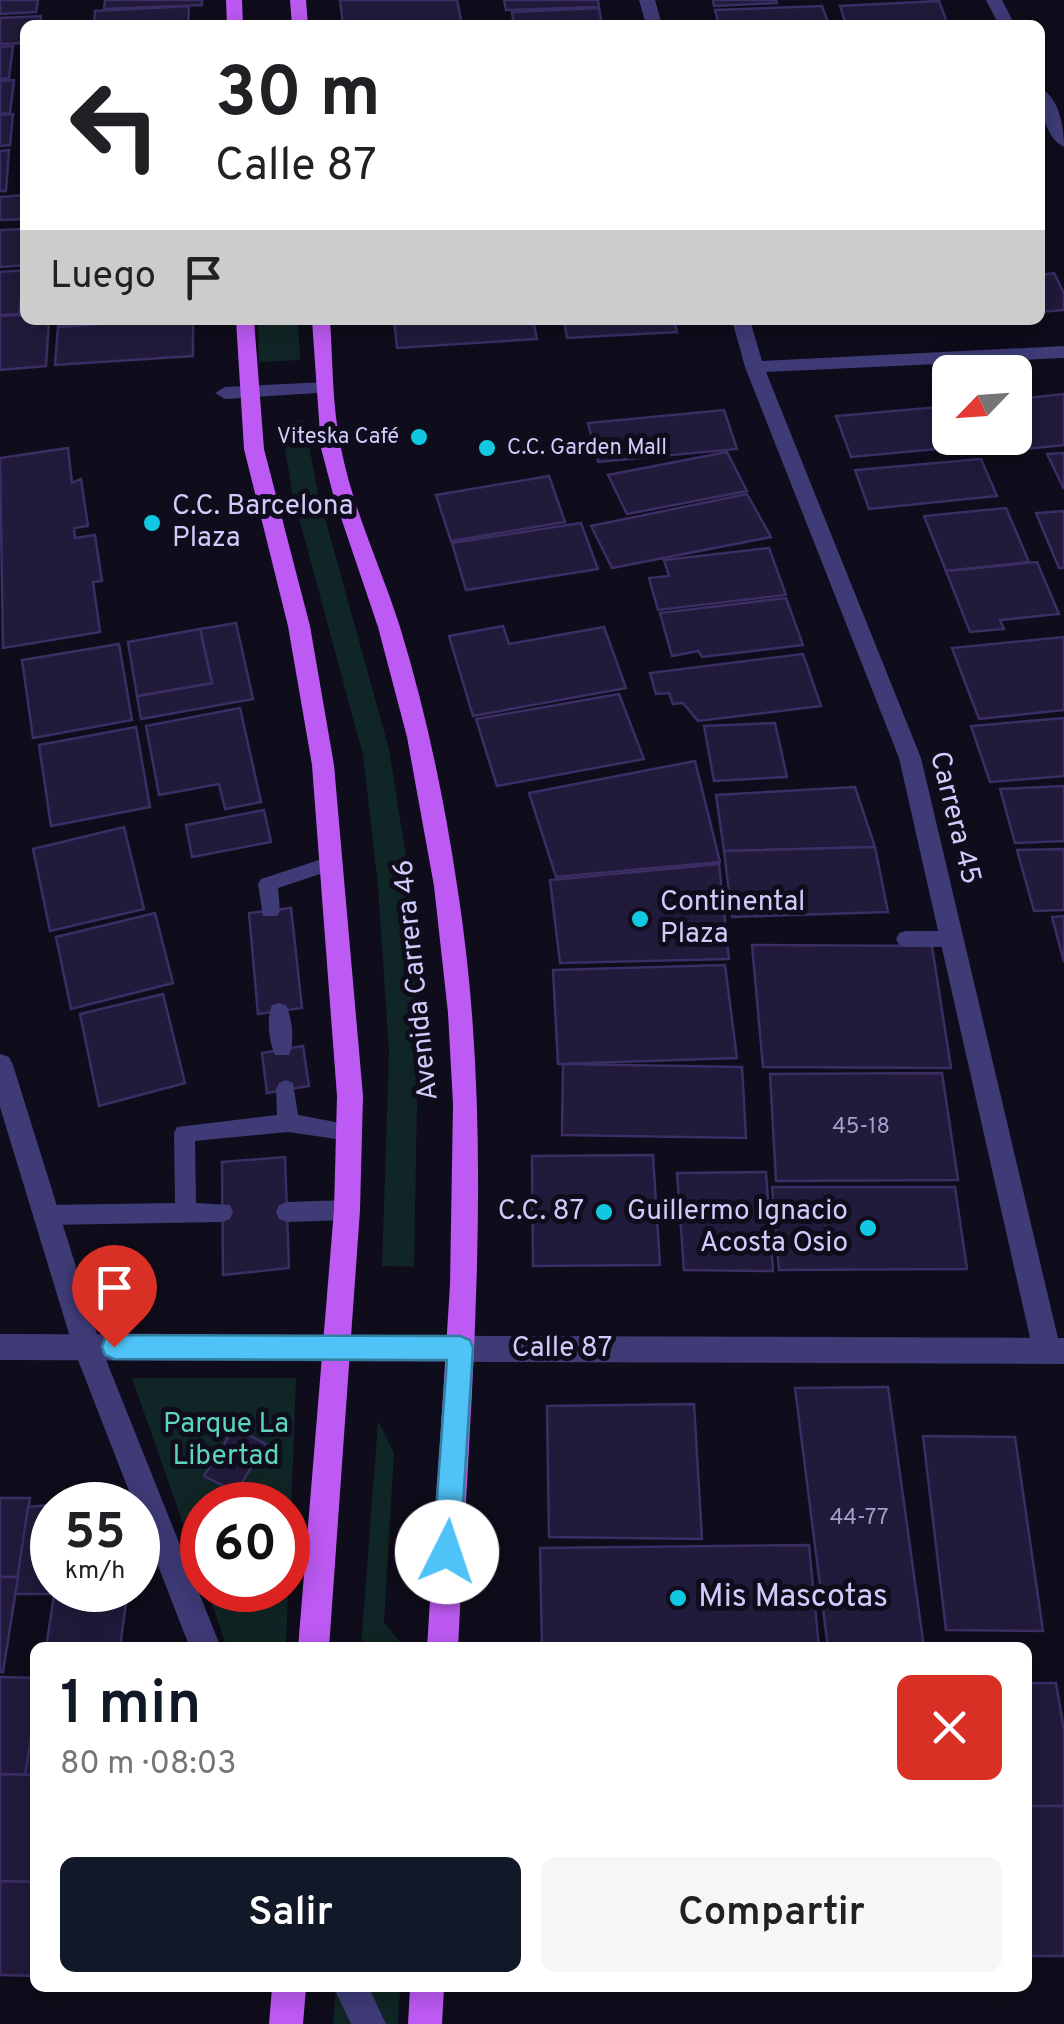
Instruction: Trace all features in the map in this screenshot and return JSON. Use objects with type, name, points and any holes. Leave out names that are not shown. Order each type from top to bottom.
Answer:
[{"type":"main road","points":[[244,325],[236,392],[254,449],[305,660],[323,765],[350,1132],[313,1642]]},
{"type":"main road","name":"Avenida Carrera 46","points":[[321,325],[330,444],[344,504],[389,627],[426,767],[452,927],[465,1112],[460,1348],[442,1642]]},
{"type":"main road","points":[[286,2024],[289,1992]]},
{"type":"main road","points":[[425,2024],[427,1992]]},
{"type":"street","points":[[1045,103],[1064,142]]},
{"type":"street","name":"Carrera 45","points":[[742,325],[754,367],[910,758],[1056,1351]]},
{"type":"street","points":[[754,367],[1064,352]]},
{"type":"street","points":[[236,392],[326,388]]},
{"type":"street","points":[[0,1065],[87,1347],[204,1642]]},
{"type":"street","name":"Calle 87","points":[[0,1348],[1056,1351]]},
{"type":"street","points":[[353,1992],[369,2024]]},
{"type":"lane","points":[[270,911],[268,884],[332,863]]},
{"type":"lane","points":[[906,939],[953,939]]},
{"type":"lane","points":[[279,1011],[282,1049]]},
{"type":"lane","points":[[286,1090],[288,1123]]},
{"type":"lane","points":[[186,1213],[184,1133],[288,1123],[350,1132]]},
{"type":"lane","points":[[286,1212],[347,1210]]},
{"type":"lane","points":[[47,1215],[222,1212]]},
{"type":"green space","points":[[258,325],[298,325],[300,360],[259,362]]},
{"type":"green space","points":[[304,420],[318,493],[389,749],[410,882],[418,1051],[414,1267],[382,1266],[389,1052],[378,886],[363,755],[293,496],[281,424]]},
{"type":"green space","name":"Parque La Libertad","points":[[132,1378],[296,1378],[292,1482],[180,1482],[180,1515]]},
{"type":"green space","points":[[378,1421],[394,1453],[384,1622],[400,1642],[361,1642]]},
{"type":"green space","name":"Parque La Libertad","points":[[215,1612],[287,1612],[286,1642],[225,1642]]},
{"type":"green space","points":[[336,1992],[400,1992],[398,2024],[333,2024]]},
{"type":"building","points":[[0,0],[38,0],[36,12],[0,14]]},
{"type":"building","points":[[105,0],[202,0],[202,5],[104,9]]},
{"type":"building","points":[[340,0],[457,0],[461,20],[342,20]]},
{"type":"building","points":[[504,0],[598,0],[599,7],[506,10]]},
{"type":"building","points":[[713,0],[776,0],[777,3],[714,6]]},
{"type":"building","points":[[939,1],[946,20],[844,20],[840,6]]},
{"type":"building","points":[[189,6],[188,20],[94,20],[95,11]]},
{"type":"building","points":[[822,6],[827,20],[718,20],[715,10]]},
{"type":"building","points":[[599,8],[601,20],[513,20],[512,12]]},
{"type":"building","points":[[41,16],[41,20],[20,20],[20,43],[0,44],[0,18]]},
{"type":"building","points":[[13,46],[9,78],[0,79],[0,47]]},
{"type":"building","points":[[14,80],[10,113],[0,114],[0,81]]},
{"type":"building","points":[[13,114],[10,145],[0,146],[0,115]]},
{"type":"building","points":[[9,150],[6,191],[0,191],[0,151]]},
{"type":"building","points":[[20,195],[20,219],[0,220],[0,197]]},
{"type":"building","points":[[20,229],[20,265],[0,267],[0,230]]},
{"type":"building","points":[[20,270],[19,314],[0,315],[0,272]]},
{"type":"building","points":[[1054,273],[1064,293],[1064,310],[1045,312],[1045,274]]},
{"type":"building","points":[[20,315],[20,325],[49,325],[46,366],[0,370],[0,316]]},
{"type":"building","points":[[193,325],[193,356],[55,365],[58,327]]},
{"type":"building","points":[[395,325],[534,325],[537,339],[397,348]]},
{"type":"building","points":[[565,325],[675,325],[677,332],[567,338]]},
{"type":"building","points":[[1064,394],[1064,445],[1032,448],[1032,397]]},
{"type":"building","points":[[932,408],[932,450],[851,457],[836,416]]},
{"type":"building","points":[[724,410],[737,449],[598,462],[588,423]]},
{"type":"building","points":[[68,448],[72,483],[81,479],[88,526],[74,528],[75,538],[95,535],[102,581],[93,582],[100,632],[3,648],[0,458]]},
{"type":"building","points":[[727,452],[747,491],[627,514],[608,475]]},
{"type":"building","points":[[1064,453],[1064,489],[1047,454]]},
{"type":"building","points":[[981,459],[997,496],[869,509],[855,470]]},
{"type":"building","points":[[549,476],[565,522],[451,541],[436,495]]},
{"type":"building","points":[[747,494],[771,537],[612,568],[591,526]]},
{"type":"building","points":[[1006,508],[1029,562],[946,571],[924,516]]},
{"type":"building","points":[[1064,511],[1064,568],[1059,568],[1036,513]]},
{"type":"building","points":[[581,523],[598,569],[466,590],[452,543]]},
{"type":"building","points":[[769,548],[786,595],[658,610],[649,578],[669,576],[664,560]]},
{"type":"building","points":[[1037,562],[1059,614],[1000,620],[1004,629],[970,632],[946,571]]},
{"type":"building","points":[[786,598],[803,645],[702,657],[698,651],[672,656],[660,613]]},
{"type":"building","points":[[236,623],[253,699],[141,719],[137,696],[212,683],[200,629]]},
{"type":"building","points":[[503,626],[509,644],[604,627],[626,688],[473,716],[449,636]]},
{"type":"building","points":[[200,629],[212,683],[137,696],[128,642]]},
{"type":"building","points":[[1064,637],[1064,710],[979,719],[952,648]]},
{"type":"building","points":[[119,644],[132,720],[33,738],[22,660]]},
{"type":"building","points":[[803,654],[821,706],[698,721],[683,703],[673,704],[669,693],[656,694],[650,673]]},
{"type":"building","points":[[619,694],[644,759],[497,786],[476,719]]},
{"type":"building","points":[[240,708],[261,802],[225,809],[219,784],[159,795],[146,726]]},
{"type":"building","points":[[1064,718],[1064,776],[990,782],[971,726]]},
{"type":"building","points":[[775,723],[787,777],[714,781],[704,726]]},
{"type":"building","points":[[136,727],[150,807],[51,826],[39,745]]},
{"type":"building","points":[[695,761],[720,862],[556,877],[529,793]]},
{"type":"building","points":[[1064,786],[1064,841],[1015,843],[1000,789]]},
{"type":"building","points":[[855,787],[875,847],[724,851],[716,795]]},
{"type":"building","points":[[264,810],[271,842],[192,857],[186,825]]},
{"type":"building","points":[[124,827],[144,909],[50,931],[33,849]]},
{"type":"building","points":[[875,847],[888,912],[732,917],[724,851]]},
{"type":"building","points":[[1064,849],[1064,910],[1034,911],[1017,850]]},
{"type":"building","name":"Continental Plaza","points":[[719,864],[729,959],[560,963],[550,880]]},
{"type":"building","points":[[291,908],[302,1008],[258,1014],[249,913]]},
{"type":"building","points":[[155,913],[173,983],[71,1009],[56,937]]},
{"type":"building","points":[[1064,916],[1064,962],[1052,917]]},
{"type":"building","points":[[752,945],[932,946],[951,1068],[763,1067]]},
{"type":"building","points":[[725,965],[737,1058],[558,1064],[553,970]]},
{"type":"building","points":[[163,994],[185,1083],[99,1106],[80,1014]]},
{"type":"building","points":[[303,1046],[309,1086],[267,1093],[262,1053]]},
{"type":"building","points":[[563,1064],[742,1067],[746,1138],[562,1135]]},
{"type":"building","points":[[942,1073],[958,1180],[776,1181],[770,1074]]},
{"type":"building","points":[[653,1155],[660,1265],[533,1266],[532,1156]]},
{"type":"building","points":[[285,1157],[289,1268],[223,1275],[222,1162]]},
{"type":"building","points":[[766,1172],[773,1271],[684,1270],[677,1173]]},
{"type":"building","name":"Guillermo Ignacio Acosta Osio","points":[[772,1187],[955,1187],[967,1269],[779,1270]]},
{"type":"building","points":[[888,1387],[923,1642],[827,1642],[795,1388]]},
{"type":"building","points":[[694,1404],[702,1539],[549,1537],[547,1406]]},
{"type":"building","points":[[234,1428],[266,1444],[242,1482],[216,1482],[204,1476]]},
{"type":"building","points":[[923,1436],[1015,1437],[1043,1631],[946,1630]]},
{"type":"building","points":[[0,1498],[30,1498],[18,1577],[0,1577]]},
{"type":"building","points":[[28,1507],[30,1594],[15,1594]]},
{"type":"building","name":"Mis Mascotas","points":[[809,1545],[818,1642],[542,1642],[540,1548]]},
{"type":"building","points":[[0,1577],[18,1577],[3,1672],[0,1672]]},
{"type":"building","points":[[51,1612],[125,1612],[121,1642],[47,1642]]},
{"type":"building","points":[[0,1677],[30,1678],[30,1744],[25,1775],[0,1774]]},
{"type":"building","points":[[1032,1683],[1056,1683],[1064,1730],[1064,1806],[1032,1806]]},
{"type":"building","points":[[30,1744],[30,1775],[25,1775]]},
{"type":"building","points":[[0,1774],[30,1775],[30,1882],[0,1881]]},
{"type":"building","points":[[1032,1806],[1064,1806],[1064,1956],[1032,1956]]},
{"type":"building","points":[[0,1881],[30,1882],[30,1976],[0,1975]]},
{"type":"place","name":"Viteska Café","points":[[419,437]]},
{"type":"place","name":"C.C. Garden Mall","points":[[487,448]]},
{"type":"place","name":"C.C. Barcelona Plaza","points":[[152,523]]},
{"type":"place","name":"Continental Plaza","points":[[640,919]]},
{"type":"place","name":"C.C. 87","points":[[604,1212]]},
{"type":"place","name":"Guillermo Ignacio Acosta Osio","points":[[868,1228]]},
{"type":"place","name":"Mis Mascotas","points":[[678,1598]]},
{"type":"route","points":[[114,1347],[460,1348],[447,1552]]}]
